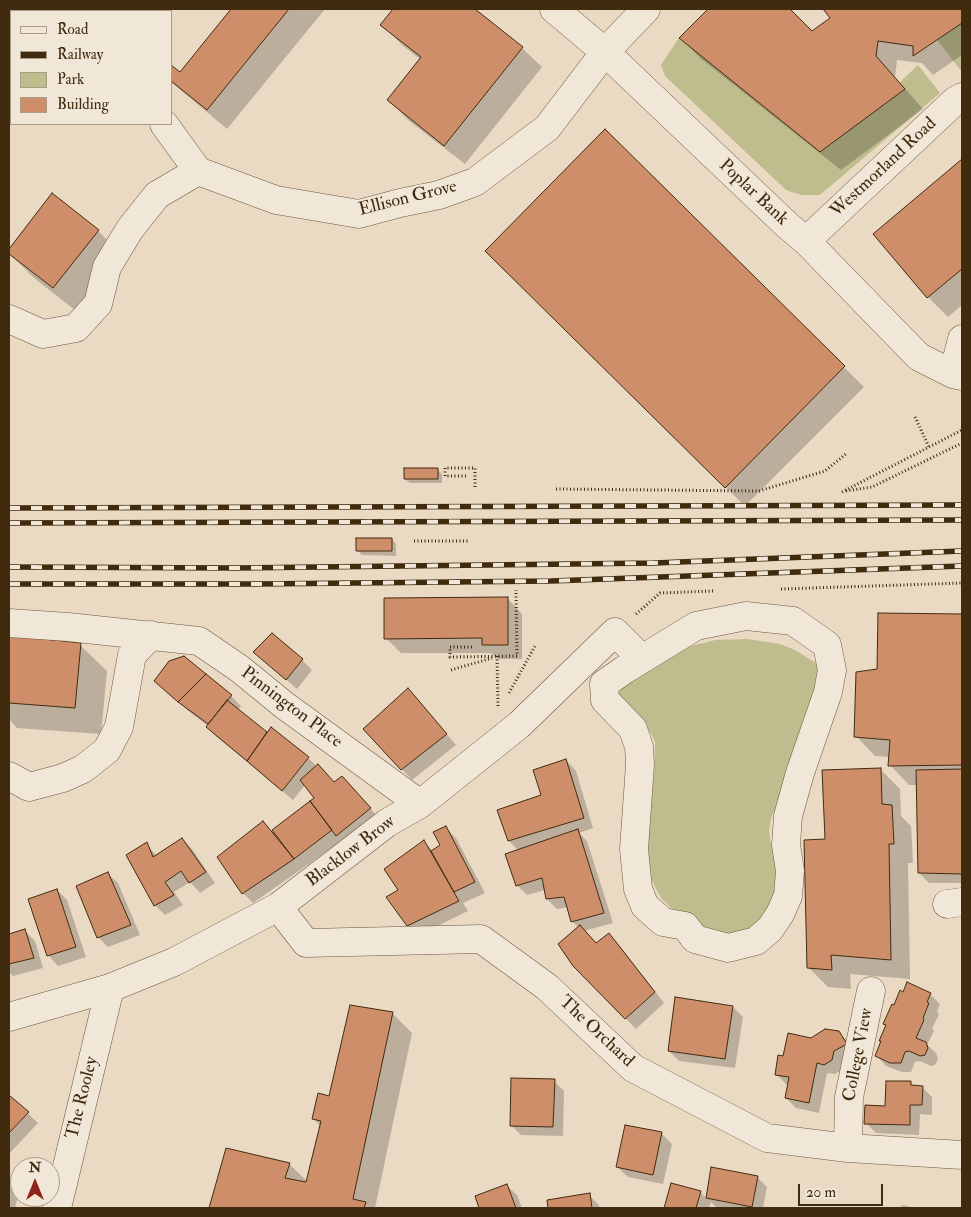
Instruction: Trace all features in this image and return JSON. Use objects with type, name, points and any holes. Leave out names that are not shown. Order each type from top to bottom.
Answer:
[{"type":"street","name":"Poplar Bank","points":[[554,9],[605,52],[806,241],[919,357],[958,375]]},
{"type":"street","name":"Ellison Grove","points":[[198,171],[276,200],[359,214],[439,195],[475,182],[548,128],[605,52],[646,9]]},
{"type":"street","name":"Westmorland Road","points":[[806,241],[955,101],[962,97]]},
{"type":"street","points":[[9,319],[42,334],[76,328],[98,304],[107,267],[130,229],[157,195],[198,171],[165,125]]},
{"type":"street","points":[[958,375],[962,339]]},
{"type":"street","points":[[746,616],[793,621],[827,645],[832,670],[828,692],[800,773],[788,816],[786,845],[790,871],[788,896],[780,914],[770,928],[756,941],[728,948],[695,938],[684,926],[663,922],[645,906],[638,889],[634,864],[634,836],[640,765],[639,747],[633,729],[605,700],[604,684],[642,659],[696,626],[746,616]]},
{"type":"street","name":"Pinnington Place","points":[[9,623],[199,640],[240,669],[284,705],[420,804]]},
{"type":"street","name":"Blacklow Brow","points":[[9,1017],[110,988],[174,962],[278,907],[387,823],[420,804],[519,725],[615,632],[642,659]]},
{"type":"street","points":[[9,776],[29,787],[63,778],[97,759],[106,750],[119,727],[132,655],[152,635]]},
{"type":"street","name":"The Orchard","points":[[278,907],[306,943],[482,938],[548,987],[633,1068],[767,1138],[848,1148],[962,1155]]},
{"type":"street","name":"The Rooley","points":[[57,1208],[110,988]]},
{"type":"street","name":"College View","points":[[848,1148],[849,1096],[871,991]]},
{"type":"path","points":[[915,417],[929,447]]},
{"type":"path","points":[[962,430],[842,492],[872,487],[962,444]]},
{"type":"path","points":[[556,489],[759,490],[825,470],[847,453]]},
{"type":"path","points":[[466,476],[445,476],[445,468],[475,468],[475,489]]},
{"type":"path","points":[[414,542],[468,540]]},
{"type":"path","points":[[472,647],[450,647],[450,657],[517,656],[516,590]]},
{"type":"path","points":[[508,696],[535,646]]},
{"type":"path","points":[[451,670],[497,656]]},
{"type":"path","points":[[497,656],[498,712],[503,704]]},
{"type":"green space","points":[[962,23],[962,72],[937,40]]},
{"type":"green space","points":[[679,38],[820,152],[905,89],[899,83],[918,65],[940,93],[820,195],[801,195],[786,190],[665,76],[661,65]]},
{"type":"green space","points":[[747,639],[780,644],[795,650],[819,665],[823,671],[781,795],[771,818],[770,839],[778,866],[776,893],[760,923],[738,936],[714,934],[671,908],[661,898],[648,874],[644,862],[654,775],[655,742],[642,721],[618,697],[619,692],[631,677],[679,649],[715,640]]},
{"type":"building","points":[[231,9],[289,9],[207,110],[172,82],[172,66],[180,72]]},
{"type":"building","points":[[393,9],[475,9],[523,47],[444,146],[387,100],[421,57],[380,25]]},
{"type":"building","points":[[708,9],[790,9],[812,31],[830,18],[823,9],[962,9],[962,23],[913,56],[913,46],[878,41],[876,56],[905,89],[820,152],[679,38]]},
{"type":"building","points":[[605,129],[845,366],[725,488],[485,251]]},
{"type":"building","points":[[962,159],[962,269],[927,298],[873,234]]},
{"type":"building","points":[[52,193],[99,230],[53,288],[9,254],[9,249]]},
{"type":"building","points":[[404,468],[438,468],[438,479],[404,479]]},
{"type":"building","points":[[356,538],[392,538],[392,551],[356,551]]},
{"type":"building","points":[[508,597],[508,645],[482,645],[482,638],[384,639],[384,598]]},
{"type":"building","points":[[878,613],[962,614],[962,765],[888,766],[890,740],[854,737],[856,672],[877,669]]},
{"type":"building","points":[[272,633],[303,659],[286,680],[253,652]]},
{"type":"building","points":[[9,635],[81,643],[75,708],[9,703]]},
{"type":"building","points":[[184,656],[206,674],[178,702],[154,681],[169,661]]},
{"type":"building","points":[[206,674],[232,695],[208,724],[178,702]]},
{"type":"building","points":[[408,688],[447,734],[401,770],[363,729]]},
{"type":"building","points":[[227,700],[267,732],[247,761],[206,727]]},
{"type":"building","points":[[271,727],[309,757],[282,791],[247,761]]},
{"type":"building","points":[[566,759],[584,818],[508,841],[497,810],[541,795],[533,770]]},
{"type":"building","points":[[318,764],[334,782],[342,776],[371,808],[336,836],[310,801],[314,798],[300,780]]},
{"type":"building","points":[[881,768],[882,804],[892,805],[894,844],[889,844],[891,960],[831,955],[832,970],[807,968],[804,840],[825,839],[822,770]]},
{"type":"building","points":[[962,769],[962,874],[918,873],[916,770]]},
{"type":"building","points":[[310,801],[332,830],[294,859],[272,830]]},
{"type":"building","points":[[263,821],[294,859],[242,894],[217,857]]},
{"type":"building","points":[[446,826],[475,882],[454,892],[431,851],[440,845],[433,832]]},
{"type":"building","points":[[578,829],[604,913],[571,922],[564,897],[546,899],[542,878],[516,886],[505,854]]},
{"type":"building","points":[[182,838],[206,872],[189,883],[181,871],[165,882],[174,895],[154,906],[126,855],[147,842],[153,857]]},
{"type":"building","points":[[424,840],[459,901],[407,926],[386,897],[398,890],[384,869]]},
{"type":"building","points":[[108,872],[131,925],[97,938],[76,886]]},
{"type":"building","points":[[57,889],[76,947],[47,956],[28,899]]},
{"type":"building","points":[[580,925],[596,943],[609,933],[655,992],[625,1019],[573,966],[558,944]]},
{"type":"building","points":[[25,929],[34,958],[9,964],[9,934]]},
{"type":"building","points":[[907,982],[931,993],[927,1002],[929,1003],[923,1018],[924,1020],[916,1038],[926,1042],[928,1048],[925,1055],[920,1056],[909,1051],[905,1052],[901,1063],[890,1063],[875,1056],[886,1025],[883,1024],[900,990],[903,992]]},
{"type":"building","points":[[675,997],[733,1006],[725,1059],[668,1051]]},
{"type":"building","points":[[350,1005],[393,1012],[353,1199],[366,1202],[364,1208],[209,1208],[226,1148],[290,1163],[285,1178],[306,1182],[321,1121],[312,1119],[318,1093],[329,1096]]},
{"type":"building","points":[[825,1029],[839,1031],[847,1044],[834,1051],[832,1060],[824,1065],[817,1063],[809,1103],[785,1098],[789,1077],[775,1075],[778,1055],[783,1056],[788,1033],[811,1038]]},
{"type":"building","points":[[511,1078],[555,1079],[553,1127],[510,1126]]},
{"type":"building","points":[[886,1081],[911,1081],[911,1085],[923,1086],[922,1105],[910,1105],[910,1125],[864,1124],[865,1105],[885,1106]]},
{"type":"building","points":[[9,1095],[29,1112],[9,1133]]},
{"type":"building","points":[[625,1125],[662,1132],[653,1175],[616,1167]]},
{"type":"building","points":[[711,1167],[758,1176],[752,1207],[706,1198]]},
{"type":"building","points":[[671,1183],[701,1191],[696,1208],[664,1208]]},
{"type":"building","points":[[507,1184],[516,1208],[479,1208],[475,1196]]},
{"type":"building","points":[[590,1193],[592,1208],[548,1208],[547,1200]]},
{"type":"railway","points":[[9,508],[962,505]]},
{"type":"railway","points":[[9,523],[962,520]]},
{"type":"railway","points":[[9,567],[235,568],[654,563],[962,551]]},
{"type":"railway","points":[[9,584],[551,581],[962,566]]}]
